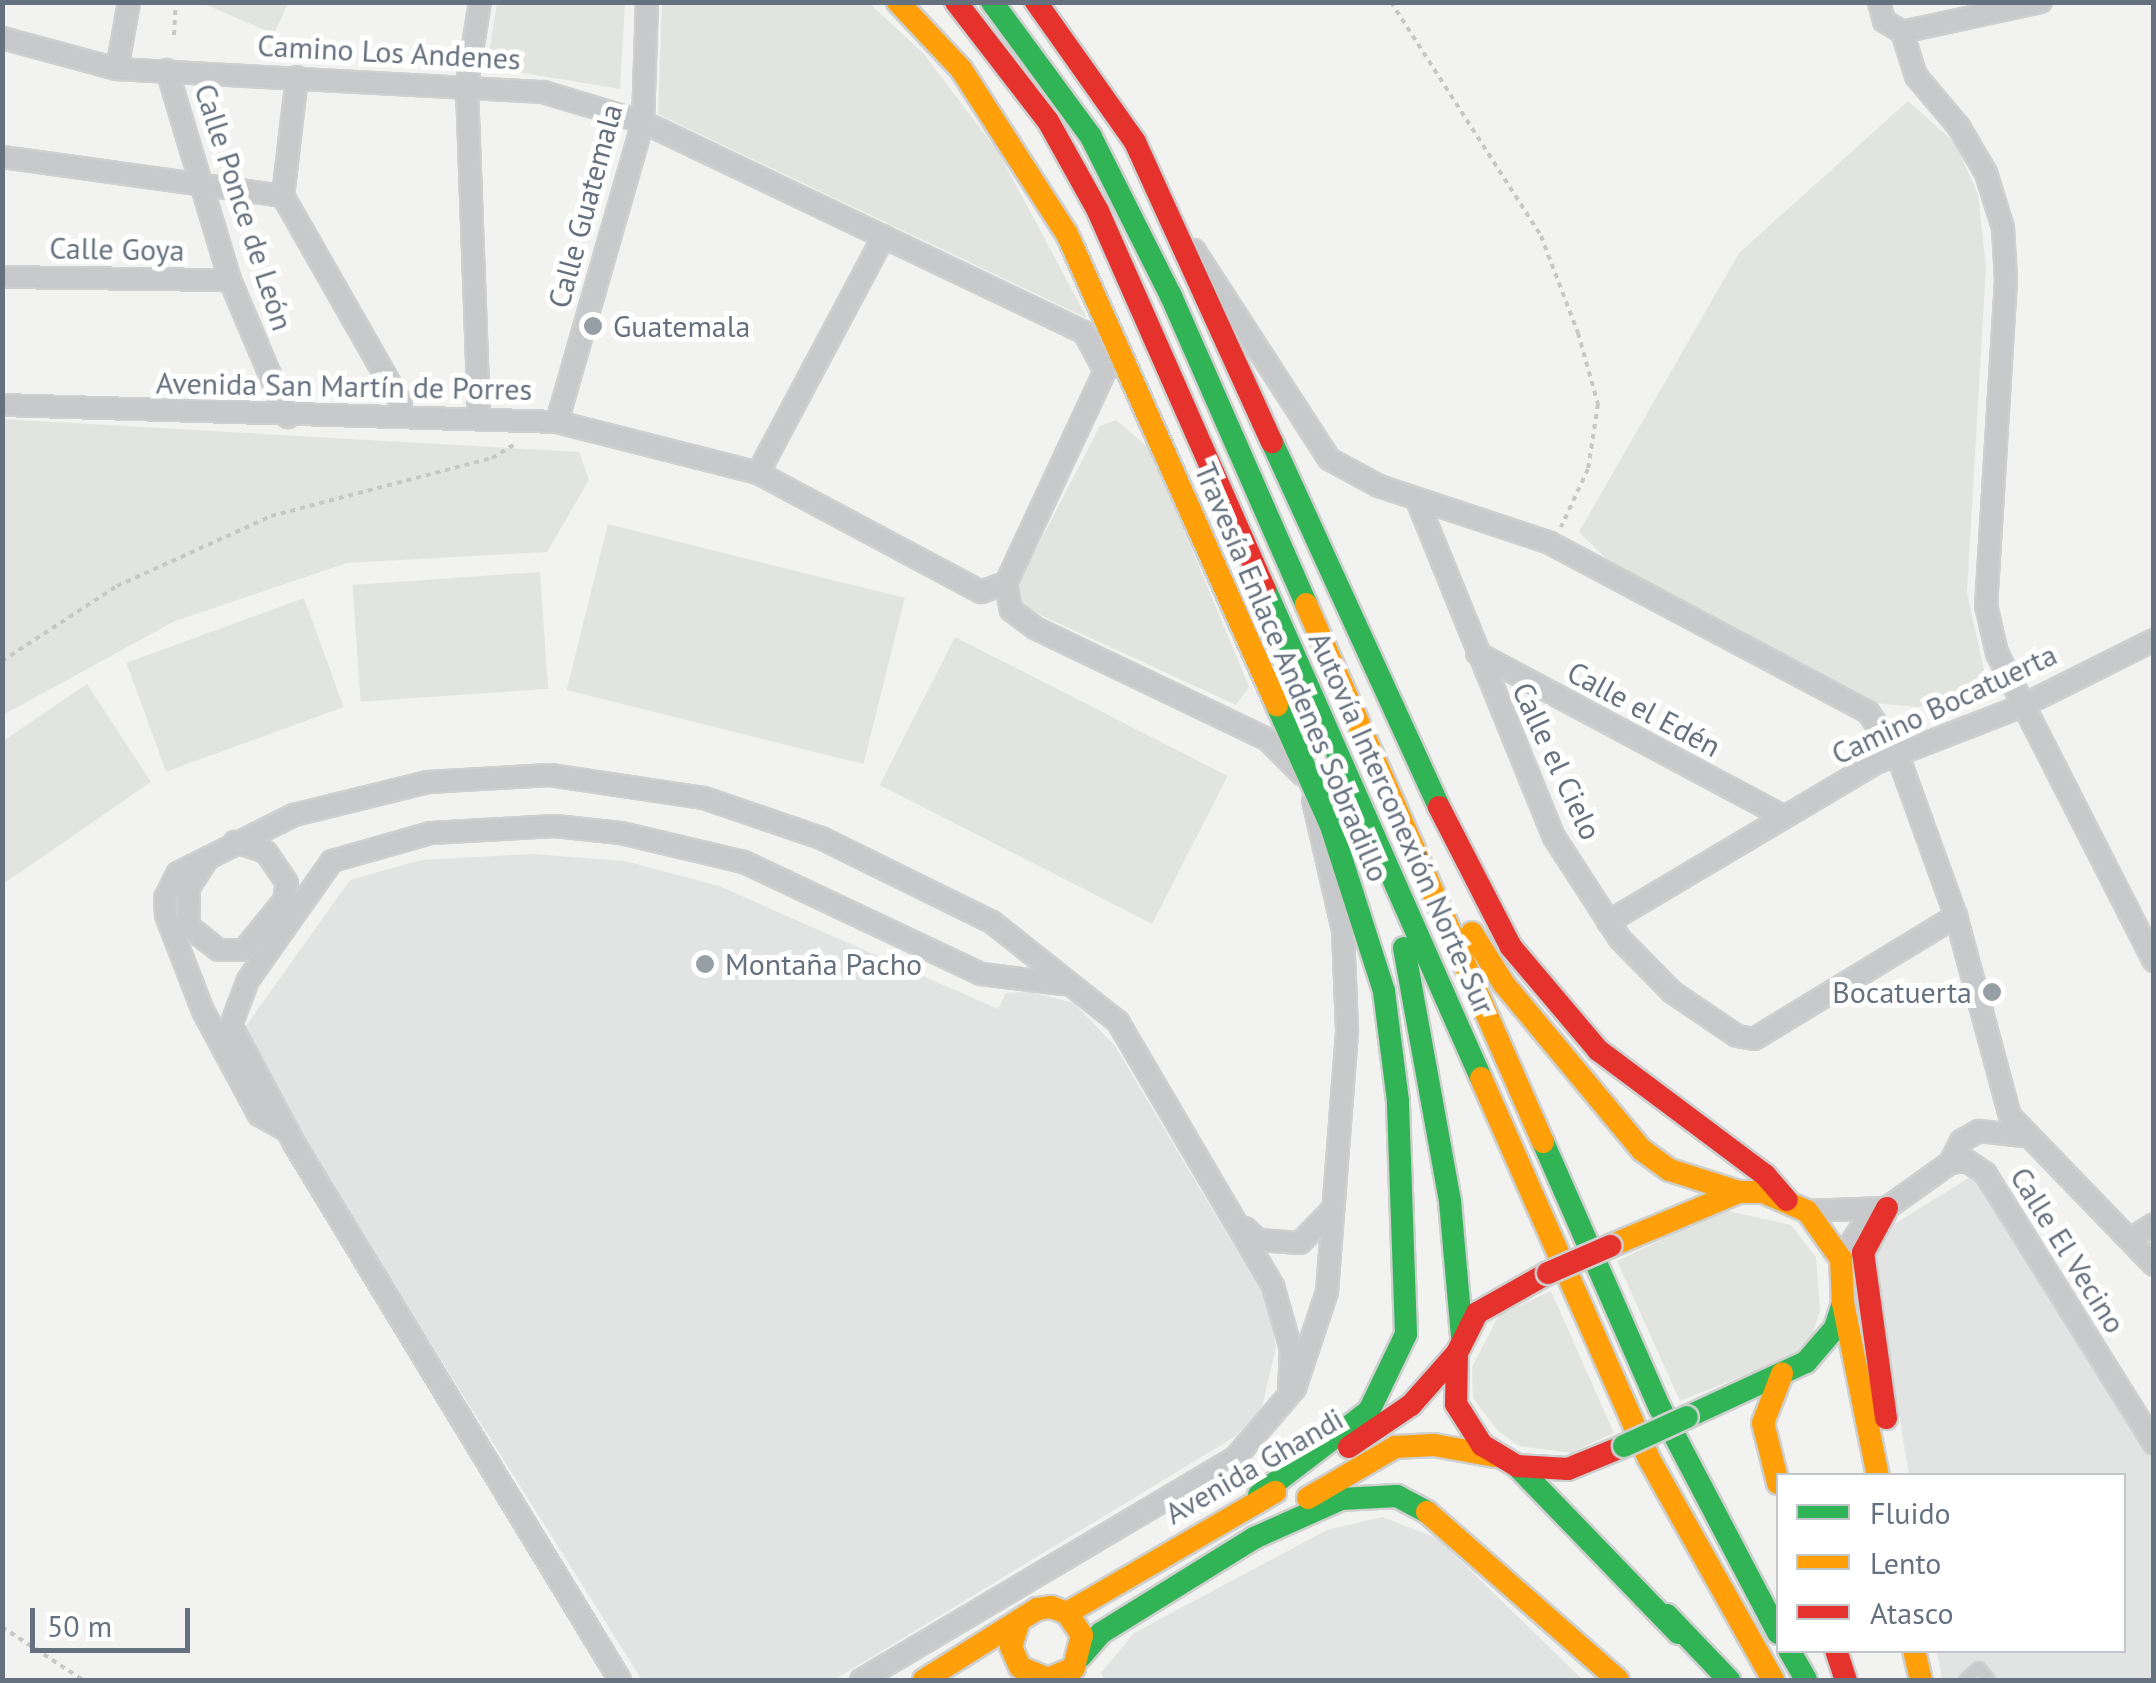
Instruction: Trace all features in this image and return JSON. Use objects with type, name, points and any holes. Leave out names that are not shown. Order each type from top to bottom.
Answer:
[{"type":"main road","name":"Travesía Enlace Andenes Sobradillo","points":[[898,2],[961,70],[1067,234],[1313,785],[1374,952],[1393,1041],[1406,1334],[1369,1411],[1259,1495]]},
{"type":"main road","name":"Autovía Interconexión Norte-Sur","points":[[956,2],[1048,121],[1098,210],[1648,1457],[1772,1680]]},
{"type":"main road","name":"Autovía Interconexión Norte-Sur","points":[[992,2],[1091,137],[1171,296],[1660,1408],[1718,1529],[1776,1630]]},
{"type":"main road","points":[[1036,2],[1136,142],[1181,232],[1476,888],[1511,947],[1598,1050],[1765,1175],[1841,1259],[1843,1303],[1877,1473]]},
{"type":"main road","points":[[1375,835],[1378,884],[1420,1008],[1460,1344],[1456,1404],[1507,1462],[1729,1680]]},
{"type":"main road","points":[[1413,846],[1446,879],[1504,984],[1642,1150],[1670,1170],[1797,1206]]},
{"type":"main road","name":"Avenida Ghandi","points":[[1066,1613],[1259,1495],[1277,1492],[1385,1424],[1460,1344],[1496,1298],[1739,1192]]},
{"type":"main road","points":[[1887,1208],[1863,1253],[1894,1473]]},
{"type":"main road","name":"Avenida Ghandi","points":[[1254,1538],[1395,1448],[1434,1445],[1507,1462],[1568,1469],[1782,1374],[1822,1347],[1843,1303]]},
{"type":"main road","points":[[1776,1475],[1764,1423],[1782,1374]]},
{"type":"main road","points":[[1019,1621],[1011,1647],[1019,1676],[1062,1679],[1101,1633],[1254,1538],[1341,1499],[1397,1496],[1442,1521],[1618,1680]]},
{"type":"main road","points":[[924,1680],[1037,1609],[1066,1613],[1082,1635],[1081,1656]]},
{"type":"main road","points":[[1667,1615],[1708,1680]]},
{"type":"main road","points":[[1791,1653],[1806,1680]]},
{"type":"main road","points":[[1837,1653],[1846,1680]]},
{"type":"main road","points":[[1915,1653],[1921,1680]]},
{"type":"street","points":[[117,69],[129,2]]},
{"type":"street","points":[[479,416],[467,83],[480,2]]},
{"type":"street","name":"Calle Guatemala","points":[[554,422],[643,122],[647,2]]},
{"type":"street","points":[[1878,2],[1884,21],[1902,32],[1916,76],[1959,127],[1986,174],[2003,228],[2006,280],[1986,605],[1997,654],[2020,707],[2154,961]]},
{"type":"street","points":[[1902,32],[2041,2]]},
{"type":"street","name":"Camino Los Andenes","points":[[2,38],[117,69],[467,83],[543,92],[643,122],[1084,332],[1106,371],[1006,582]]},
{"type":"street","name":"Calle Ponce de León","points":[[167,70],[197,182],[230,280],[288,417]]},
{"type":"street","points":[[297,76],[283,196],[401,403],[400,415]]},
{"type":"street","points":[[2,157],[283,196]]},
{"type":"street","points":[[1181,232],[1231,298],[1329,459],[1417,500],[1550,543],[1868,712],[1898,756],[1956,916],[2003,1101],[2024,1136],[2154,1265]]},
{"type":"street","points":[[758,473],[884,236]]},
{"type":"street","name":"Calle Goya","points":[[2,277],[230,280]]},
{"type":"street","name":"Avenida San Martín de Porres","points":[[2,405],[288,417],[479,416],[554,422],[758,473],[981,592],[1006,582]]},
{"type":"street","name":"Calle el Cielo","points":[[1417,500],[1554,837],[1608,922],[1672,992],[1737,1036],[1754,1039],[1956,916]]},
{"type":"street","points":[[860,1680],[1235,1458],[1289,1397],[1322,1322],[1336,1203],[1345,970],[1337,901],[1314,823],[1313,785],[1266,739],[1035,628],[1011,610],[1006,582]]},
{"type":"street","name":"Camino Bocatuerta","points":[[1608,922],[1898,756],[2020,707],[2154,640]]},
{"type":"street","name":"Calle el Edén","points":[[1477,653],[1784,818]]},
{"type":"street","points":[[288,1131],[259,1115],[222,1054],[166,915],[170,883],[214,852],[294,815],[428,782],[550,775],[652,787],[821,838],[1015,935],[1063,984],[1118,1022],[1244,1227],[1286,1318],[1289,1397]]},
{"type":"street","points":[[620,1680],[274,1106],[231,1025],[248,980],[332,861],[431,833],[556,826],[683,847],[790,880],[981,974],[1063,984]]},
{"type":"street","points":[[235,842],[266,852],[287,884],[284,900],[258,938],[219,1010],[222,1032],[240,1067],[274,1106]]},
{"type":"street","points":[[214,852],[189,887],[188,926],[219,950],[244,950],[258,938]]},
{"type":"street","points":[[1985,1173],[1988,1132],[2003,1101]]},
{"type":"street","points":[[1841,1259],[1855,1234],[1950,1164],[1961,1141],[1988,1132],[2024,1136]]},
{"type":"street","name":"Calle El Vecino","points":[[1950,1164],[1967,1161],[1985,1173],[2151,1434]]},
{"type":"street","points":[[1244,1227],[1258,1240],[1300,1244],[1320,1230],[1336,1203]]},
{"type":"street","points":[[1797,1206],[1887,1208]]},
{"type":"street","points":[[2131,1240],[2154,1224]]},
{"type":"lane","points":[[1965,1680],[1979,1668],[1990,1680]]},
{"type":"path","points":[[174,35],[176,2]]},
{"type":"path","points":[[1391,2],[1541,236],[1578,333],[1598,404],[1588,469],[1550,543]]},
{"type":"path","points":[[2,661],[118,586],[232,533],[302,506],[492,458],[554,422]]},
{"type":"path","points":[[2,1627],[83,1680]]},
{"type":"shaded area","points":[[202,3],[288,3],[274,34]]},
{"type":"shaded area","points":[[497,3],[625,3],[620,89],[487,67]]},
{"type":"shaded area","points":[[662,3],[869,3],[923,53],[999,153],[1087,318],[658,114]]},
{"type":"shaded area","points":[[1908,101],[1955,143],[1978,194],[1986,268],[1967,592],[1985,675],[1965,700],[1917,707],[1875,703],[1608,560],[1579,532],[1739,253]]},
{"type":"shaded area","points":[[3,419],[579,452],[589,480],[547,552],[347,563],[175,621],[3,715]]},
{"type":"shaded area","points":[[1116,420],[1151,450],[1249,687],[1236,705],[1021,606],[1016,588],[1100,426]]},
{"type":"shaded area","points":[[608,524],[905,598],[864,764],[567,690]]},
{"type":"shaded area","points":[[540,572],[548,689],[361,702],[352,585]]},
{"type":"shaded area","points":[[304,598],[344,707],[166,772],[126,663]]},
{"type":"shaded area","points":[[955,637],[1228,776],[1152,924],[880,785]]},
{"type":"shaded area","points":[[87,684],[151,782],[3,884],[3,741]]},
{"type":"shaded area","points":[[532,854],[625,861],[719,886],[998,1009],[1006,993],[1030,992],[1074,1003],[1115,1046],[1266,1300],[1276,1347],[1262,1407],[1236,1436],[834,1680],[642,1680],[238,1037],[350,880],[421,860]]},
{"type":"shaded area","points":[[1972,1176],[2018,1211],[2153,1429],[2153,1680],[1942,1680],[1937,1653],[2126,1653],[2126,1473],[1909,1473],[1870,1239]]},
{"type":"shaded area","points":[[1724,1210],[1791,1225],[1816,1257],[1820,1311],[1813,1333],[1791,1357],[1680,1401],[1617,1261]]},
{"type":"shaded area","points":[[1551,1291],[1614,1433],[1571,1453],[1519,1446],[1498,1431],[1473,1398],[1472,1367],[1499,1315]]},
{"type":"shaded area","points":[[1382,1517],[1437,1538],[1583,1680],[1105,1680],[1101,1673],[1134,1633],[1327,1530]]},
{"type":"traffic: fast","points":[[992,2],[1091,137],[1171,296],[1306,604]]},
{"type":"traffic: fast","points":[[1272,442],[1439,807]]},
{"type":"traffic: fast","points":[[1265,589],[1481,1078]]},
{"type":"traffic: fast","points":[[1259,1495],[1369,1411],[1406,1334],[1398,1101],[1384,991],[1331,826],[1277,705]]},
{"type":"traffic: fast","points":[[1404,948],[1450,1202],[1462,1336]]},
{"type":"traffic: fast","points":[[1543,1142],[1660,1408],[1776,1629]]},
{"type":"traffic: fast","points":[[1687,1417],[1806,1362],[1835,1328],[1843,1303]]},
{"type":"traffic: fast","points":[[1624,1446],[1687,1417]]},
{"type":"traffic: fast","points":[[1517,1466],[1678,1633]]},
{"type":"traffic: fast","points":[[1081,1656],[1101,1633],[1254,1538],[1341,1499],[1397,1496],[1427,1512]]},
{"type":"traffic: fast","points":[[1667,1615],[1729,1680]]},
{"type":"traffic: fast","points":[[1791,1653],[1806,1680]]},
{"type":"traffic: slow","points":[[898,2],[961,69],[1067,234],[1277,705]]},
{"type":"traffic: slow","points":[[1306,604],[1543,1142]]},
{"type":"traffic: slow","points":[[1472,933],[1504,984],[1642,1150],[1670,1170],[1739,1192]]},
{"type":"traffic: slow","points":[[1481,1078],[1648,1457],[1773,1680]]},
{"type":"traffic: slow","points":[[1610,1246],[1739,1192],[1763,1192],[1807,1211],[1841,1259],[1843,1303],[1877,1473]]},
{"type":"traffic: slow","points":[[1776,1475],[1763,1423],[1782,1374]]},
{"type":"traffic: slow","points":[[1308,1498],[1395,1447],[1434,1445],[1496,1456]]},
{"type":"traffic: slow","points":[[1067,1613],[1275,1492]]},
{"type":"traffic: slow","points":[[1427,1512],[1618,1680]]},
{"type":"traffic: slow","points":[[924,1680],[1037,1609],[1051,1607],[1067,1613],[1082,1635],[1074,1668],[1048,1679],[1020,1667],[1011,1647],[1019,1621]]},
{"type":"traffic: slow","points":[[1915,1653],[1921,1680]]},
{"type":"traffic: jam","points":[[956,2],[1048,121],[1098,211],[1265,589]]},
{"type":"traffic: jam","points":[[1036,2],[1135,142],[1272,442]]},
{"type":"traffic: jam","points":[[1439,807],[1511,947],[1598,1050],[1765,1175],[1787,1200]]},
{"type":"traffic: jam","points":[[1886,1418],[1863,1253],[1887,1208]]},
{"type":"traffic: jam","points":[[1548,1273],[1610,1246]]},
{"type":"traffic: jam","points":[[1548,1273],[1477,1313],[1457,1353],[1456,1404],[1482,1445],[1517,1466],[1568,1469],[1624,1446]]},
{"type":"traffic: jam","points":[[1349,1447],[1411,1405],[1457,1353]]},
{"type":"traffic: jam","points":[[1837,1653],[1846,1680]]},
{"type":"place","name":"Guatemala","points":[[593,326]]},
{"type":"place","name":"Montaña Pacho","points":[[705,964]]},
{"type":"place","name":"Bocatuerta","points":[[1992,992]]}]
